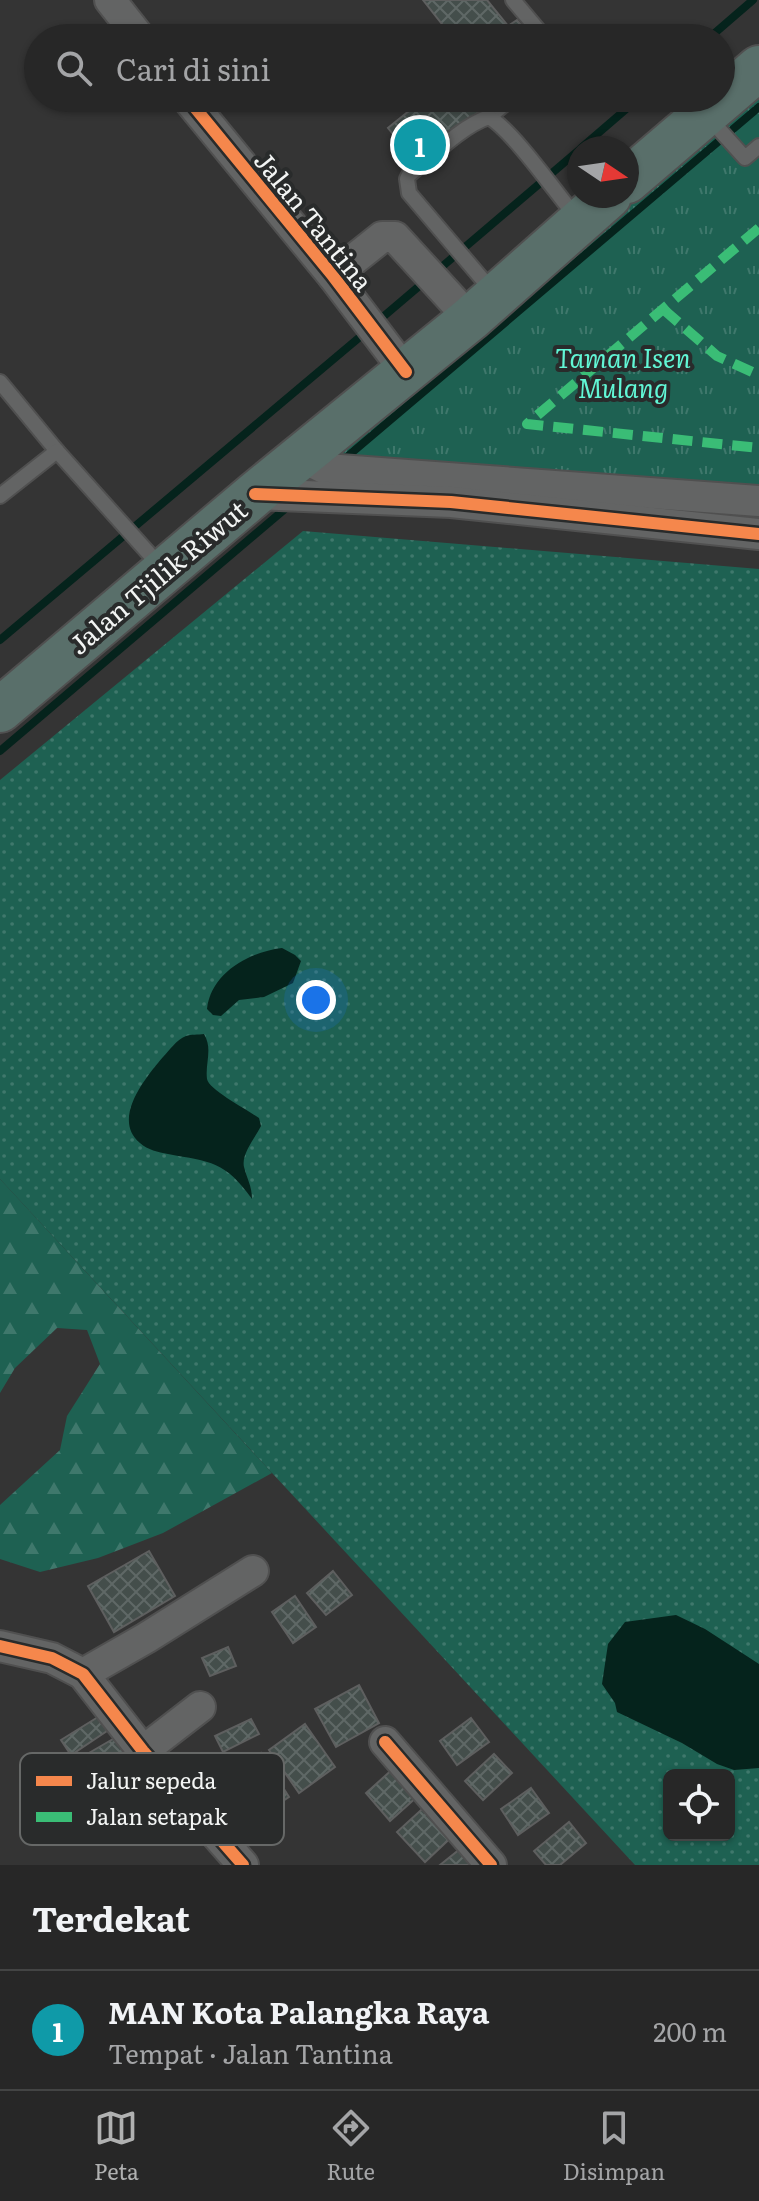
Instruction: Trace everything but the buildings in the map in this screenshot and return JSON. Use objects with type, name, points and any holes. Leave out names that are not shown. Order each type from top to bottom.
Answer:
[{"type":"highway","points":[[735,88],[759,68]]},
{"type":"highway","points":[[639,171],[707,112]]},
{"type":"highway","name":"Jalan Tjilik Riwut","points":[[8,697],[406,372],[594,208]]},
{"type":"street","points":[[110,0],[129,24]]},
{"type":"street","name":"Jalan Tantina","points":[[198,112],[333,276],[406,372]]},
{"type":"street","points":[[333,276],[382,237],[395,237],[483,307]]},
{"type":"street","points":[[305,453],[326,469],[759,501]]},
{"type":"street","points":[[255,494],[451,502],[759,534]]},
{"type":"street","points":[[83,1674],[253,1571]]},
{"type":"street","points":[[0,1646],[52,1658],[83,1674],[143,1751],[200,1707]]},
{"type":"street","points":[[385,1742],[491,1865]]},
{"type":"street","points":[[225,1845],[243,1865]]},
{"type":"lane","points":[[513,0],[533,24]]},
{"type":"lane","points":[[483,307],[407,186],[409,175],[458,136],[495,112]]},
{"type":"lane","points":[[705,114],[745,158],[759,146]]},
{"type":"lane","points":[[489,117],[567,185]]},
{"type":"lane","points":[[0,382],[57,451],[164,570]]},
{"type":"lane","points":[[0,496],[57,451]]},
{"type":"green space","name":"Taman Isen Mulang","points":[[759,82],[759,514],[281,483],[609,208],[639,208],[639,183],[723,112],[735,112],[735,102]]},
{"type":"green space","points":[[303,531],[759,569],[759,1865],[635,1865],[0,1179],[0,780]]},
{"type":"green space","points":[[0,1179],[272,1473],[163,1533],[98,1558],[40,1572],[0,1559],[0,1505],[60,1450],[67,1416],[100,1364],[87,1330],[57,1328],[15,1368],[0,1393]]},
{"type":"shaded area","points":[[282,948],[301,961],[293,983],[264,997],[239,1000],[221,1016],[213,1015],[207,1009],[216,985],[234,966],[257,954]]},
{"type":"shaded area","points":[[204,1034],[208,1045],[209,1084],[259,1118],[261,1126],[246,1151],[244,1162],[252,1199],[234,1177],[216,1165],[153,1150],[140,1143],[132,1133],[130,1111],[148,1076],[179,1040],[188,1035]]},
{"type":"shaded area","points":[[676,1615],[705,1629],[759,1664],[759,1768],[735,1770],[717,1764],[682,1743],[617,1712],[615,1703],[602,1684],[608,1644],[625,1622]]},
{"type":"waterway","points":[[725,24],[753,0]]},
{"type":"waterway","points":[[342,461],[759,107]]},
{"type":"waterway","points":[[595,136],[623,112]]},
{"type":"waterway","points":[[377,322],[567,160]]},
{"type":"waterway","points":[[0,640],[367,331]]},
{"type":"waterway","points":[[0,751],[292,503]]},
{"type":"marked path","points":[[759,228],[527,424],[759,448]]},
{"type":"marked path","points":[[663,309],[717,356],[759,375]]},
{"type":"cycle path","points":[[198,112],[333,276],[406,372]]},
{"type":"cycle path","points":[[255,494],[451,502],[759,534]]},
{"type":"cycle path","points":[[0,1646],[52,1658],[83,1674],[145,1753]]},
{"type":"cycle path","points":[[385,1742],[491,1865]]},
{"type":"cycle path","points":[[225,1845],[243,1865]]},
{"type":"place","name":"MAN Kota Palangka Raya","points":[[420,145]]}]
